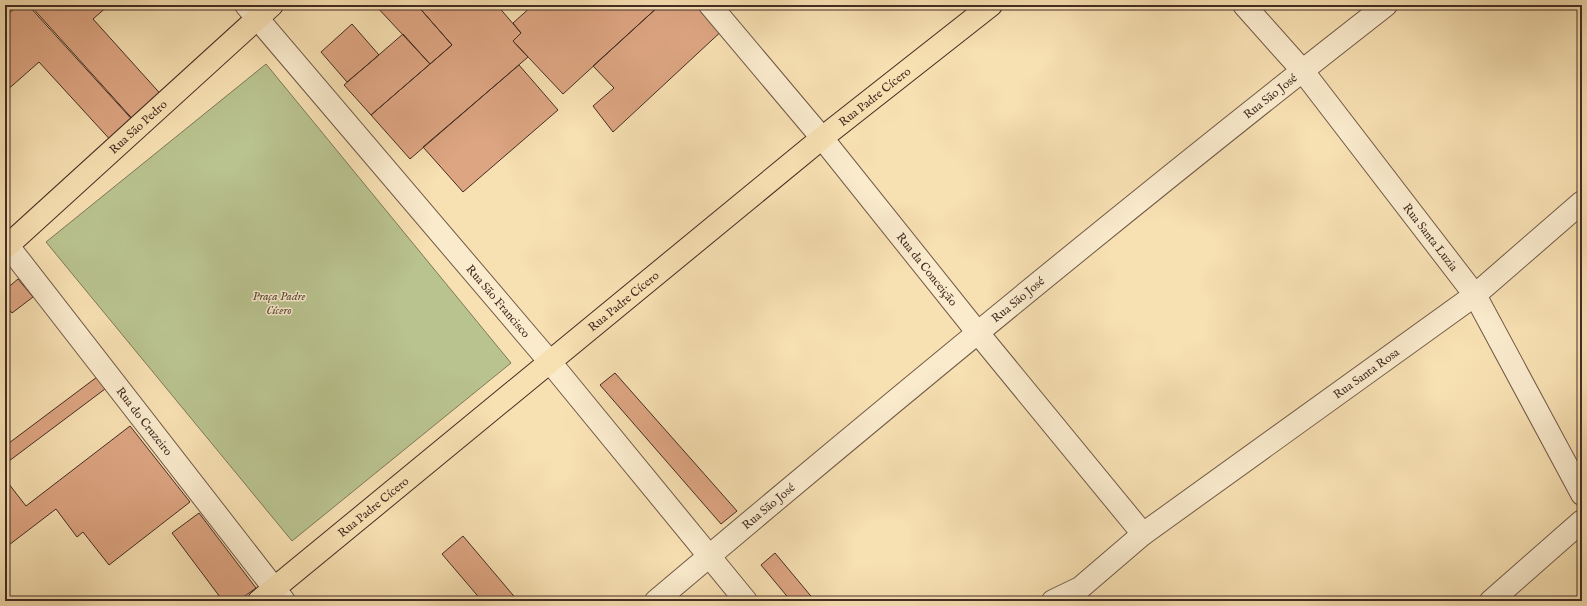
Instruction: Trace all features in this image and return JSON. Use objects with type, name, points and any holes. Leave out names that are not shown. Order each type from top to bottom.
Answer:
[{"type":"highway","name":"Rua Padre Cícero","points":[[273,597],[550,362],[822,138],[991,5]]},
{"type":"highway","name":"Rua São Pedro","points":[[6,245],[259,9]]},
{"type":"street","name":"Rua da Conceição","points":[[710,5],[822,138],[978,333],[1143,534]]},
{"type":"street","name":"Rua Santa Luzia","points":[[1244,5],[1302,70],[1475,295],[1582,494]]},
{"type":"street","name":"Rua São José","points":[[656,601],[978,333],[1302,70],[1386,5]]},
{"type":"street","name":"Rua São Francisco","points":[[259,9],[746,601]]},
{"type":"street","name":"Rua Santa Rosa","points":[[1053,601],[1076,594],[1143,534],[1475,295],[1582,202]]},
{"type":"street","name":"Rua do Cruzeiro","points":[[6,245],[273,597]]},
{"type":"street","points":[[1491,601],[1582,521]]},
{"type":"green space","name":"Praça Padre Cícero","points":[[266,64],[511,363],[292,541],[46,242]]},
{"type":"building","points":[[18,5],[28,5],[137,125],[115,145],[39,62],[5,92],[5,17]]},
{"type":"building","points":[[30,5],[109,5],[93,19],[166,100],[138,125]]},
{"type":"building","points":[[417,5],[452,45],[430,64],[376,6]]},
{"type":"building","points":[[417,5],[497,5],[521,33],[513,41],[528,57],[410,159],[371,115],[452,45]]},
{"type":"building","points":[[533,5],[660,5],[563,94],[513,41],[521,33],[513,23]]},
{"type":"building","points":[[660,5],[706,5],[726,27],[613,132],[593,106],[614,88],[593,66]]},
{"type":"building","points":[[352,24],[379,55],[347,82],[321,52]]},
{"type":"building","points":[[403,34],[430,64],[371,115],[344,85]]},
{"type":"building","points":[[519,65],[558,110],[463,192],[423,147]]},
{"type":"building","points":[[18,279],[33,297],[12,313],[5,305],[5,290]]},
{"type":"building","points":[[615,373],[737,511],[721,524],[600,385]]},
{"type":"building","points":[[97,377],[105,389],[5,464],[5,446]]},
{"type":"building","points":[[130,426],[190,502],[109,565],[83,532],[77,537],[56,509],[5,548],[5,479],[26,506]]},
{"type":"building","points":[[199,513],[256,588],[238,601],[223,601],[172,533]]},
{"type":"building","points":[[463,536],[518,601],[482,601],[442,554]]},
{"type":"building","points":[[775,553],[815,601],[791,601],[761,565]]}]
